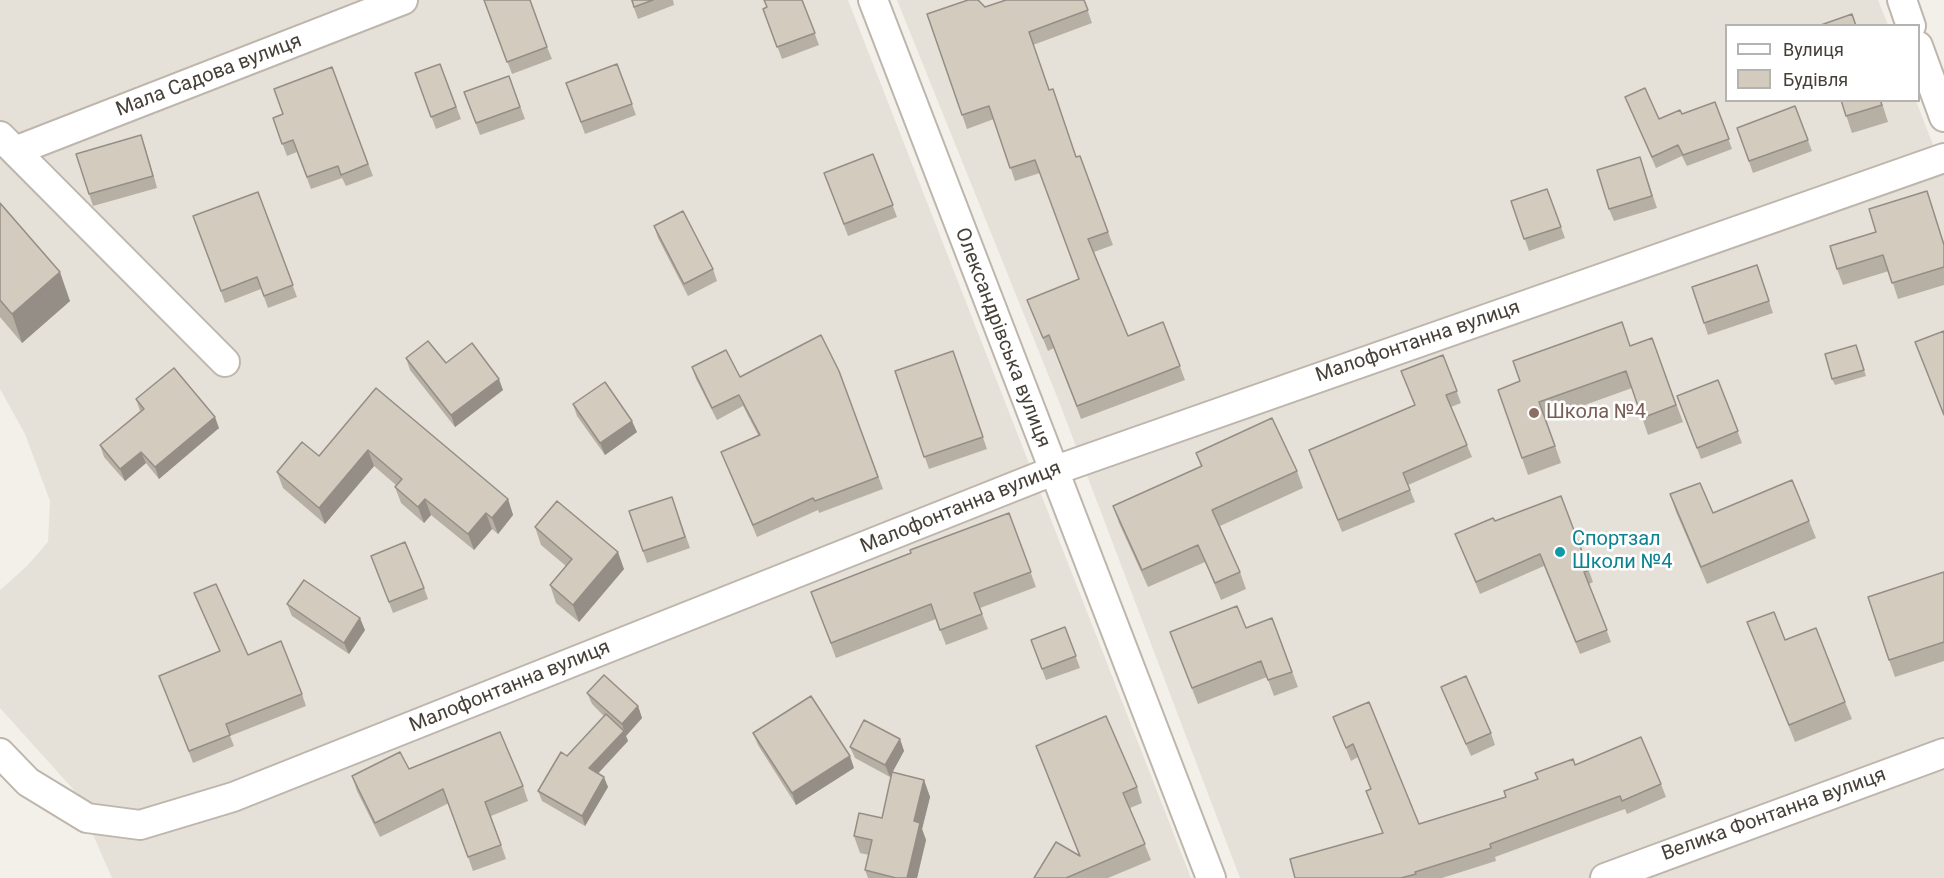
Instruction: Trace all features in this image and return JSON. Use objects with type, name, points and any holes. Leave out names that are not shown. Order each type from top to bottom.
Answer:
[{"type":"street","name":"Мала Садова вулиця","points":[[225,362],[8,144],[403,0]]},
{"type":"street","name":"Олександрівська вулиця","points":[[873,0],[1211,878]]},
{"type":"street","points":[[1902,0],[1910,24]]},
{"type":"street","points":[[1920,51],[1944,117]]},
{"type":"street","name":"Малофонтанна вулиця","points":[[0,753],[28,782],[87,818],[140,825],[233,797],[1053,471],[1944,158]]},
{"type":"street","name":"Велика Фонтанна вулиця","points":[[1605,878],[1944,753]]},
{"type":"shaded area","points":[[0,0],[848,0],[1191,878],[112,878],[73,789],[0,708],[0,590],[27,566],[48,542],[50,501],[25,434],[0,389]]},
{"type":"shaded area","points":[[897,0],[1878,0],[1888,24],[1725,24],[1725,102],[1916,102],[1944,173],[1944,878],[1240,878],[1058,399]]},
{"type":"building","points":[[484,0],[530,0],[547,47],[507,62]]},
{"type":"building","points":[[632,0],[653,0],[634,7]]},
{"type":"building","points":[[764,0],[802,0],[815,33],[777,47],[763,9],[767,7]]},
{"type":"building","points":[[968,0],[978,0],[985,7],[1006,0],[1084,0],[1088,10],[1029,32],[1049,90],[1053,89],[1076,157],[1080,156],[1108,232],[1088,239],[1128,336],[1163,322],[1180,366],[1077,406],[1049,335],[1043,338],[1027,300],[1079,279],[1035,160],[1010,168],[989,106],[962,115],[927,14]]},
{"type":"building","points":[[1852,14],[1855,24],[1824,24]]},
{"type":"building","points":[[440,64],[456,107],[431,117],[415,73]]},
{"type":"building","points":[[617,64],[632,104],[581,122],[566,83]]},
{"type":"building","points":[[332,67],[368,164],[341,175],[338,166],[307,177],[293,140],[282,144],[273,118],[283,114],[274,89]]},
{"type":"building","points":[[509,76],[520,107],[476,123],[464,92]]},
{"type":"building","points":[[1645,88],[1659,119],[1680,110],[1682,114],[1715,102],[1729,139],[1683,155],[1678,145],[1652,157],[1625,97]]},
{"type":"building","points":[[1842,102],[1881,102],[1882,105],[1846,116]]},
{"type":"building","points":[[1795,106],[1808,140],[1749,161],[1737,128]]},
{"type":"building","points":[[141,135],[153,176],[89,194],[76,154]]},
{"type":"building","points":[[873,154],[893,205],[844,224],[824,173]]},
{"type":"building","points":[[1640,157],[1652,196],[1609,209],[1597,170]]},
{"type":"building","points":[[1547,189],[1561,227],[1524,239],[1511,201]]},
{"type":"building","points":[[1927,191],[1944,245],[1944,267],[1892,283],[1883,255],[1837,269],[1830,246],[1876,232],[1869,209]]},
{"type":"building","points":[[258,192],[293,285],[264,296],[257,277],[221,291],[193,216]]},
{"type":"building","points":[[0,203],[60,272],[12,314],[0,300]]},
{"type":"building","points":[[683,211],[713,269],[684,284],[654,226]]},
{"type":"building","points":[[1757,265],[1769,301],[1704,323],[1692,287]]},
{"type":"building","name":"Школа №4","points":[[1622,322],[1630,346],[1652,338],[1676,405],[1642,418],[1626,371],[1539,402],[1555,446],[1522,458],[1498,390],[1520,381],[1513,361]]},
{"type":"building","points":[[1944,331],[1944,415],[1915,342]]},
{"type":"building","points":[[821,335],[839,371],[878,477],[815,501],[813,498],[753,525],[721,452],[760,435],[739,395],[712,408],[692,367],[726,350],[740,377]]},
{"type":"building","points":[[428,341],[446,363],[472,343],[499,379],[451,415],[406,358]]},
{"type":"building","points":[[1856,345],[1864,370],[1832,379],[1825,354]]},
{"type":"building","points":[[953,351],[983,437],[924,457],[895,371]]},
{"type":"building","points":[[1443,355],[1457,391],[1446,395],[1467,445],[1403,473],[1410,490],[1338,520],[1309,450],[1415,405],[1401,371]]},
{"type":"building","points":[[174,368],[215,417],[155,467],[141,452],[120,469],[100,445],[144,409],[136,399]]},
{"type":"building","points":[[1718,380],[1738,431],[1697,448],[1677,396]]},
{"type":"building","points":[[605,382],[632,421],[600,443],[573,404]]},
{"type":"building","points":[[376,388],[508,499],[492,518],[486,513],[468,534],[425,499],[418,507],[395,487],[402,479],[368,450],[319,508],[277,472],[302,442],[319,456]]},
{"type":"building","points":[[1272,418],[1297,471],[1212,510],[1240,572],[1215,583],[1198,545],[1142,570],[1113,506],[1202,466],[1196,453]]},
{"type":"building","points":[[1792,480],[1809,521],[1701,567],[1670,494],[1700,483],[1713,513]]},
{"type":"building","points":[[1561,496],[1589,570],[1584,572],[1607,630],[1576,642],[1540,554],[1476,582],[1455,534],[1493,518],[1495,521]]},
{"type":"building","points":[[672,497],[685,537],[643,551],[629,511]]},
{"type":"building","points":[[557,501],[618,552],[573,605],[550,585],[572,559],[535,527]]},
{"type":"building","points":[[1009,513],[1031,572],[974,593],[982,614],[940,630],[931,604],[831,643],[811,592],[911,553],[910,550]]},
{"type":"building","points":[[405,542],[424,588],[389,602],[371,556]]},
{"type":"building","points":[[1944,572],[1944,642],[1889,660],[1868,597]]},
{"type":"building","points":[[304,580],[360,618],[344,643],[287,604]]},
{"type":"building","points":[[216,584],[248,655],[281,641],[302,694],[226,724],[230,735],[189,751],[159,676],[220,651],[194,593]]},
{"type":"building","points":[[1237,606],[1246,628],[1272,618],[1292,672],[1268,680],[1261,661],[1192,688],[1170,632]]},
{"type":"building","points":[[1774,612],[1785,640],[1816,628],[1845,702],[1789,725],[1747,622]]},
{"type":"building","points":[[1065,627],[1076,656],[1042,669],[1031,640]]},
{"type":"building","points":[[604,675],[638,706],[622,724],[587,693]]},
{"type":"building","points":[[1466,676],[1491,733],[1466,744],[1441,687]]},
{"type":"building","points":[[811,696],[850,756],[792,793],[753,733]]},
{"type":"building","points":[[1369,702],[1419,824],[1506,797],[1504,791],[1538,779],[1535,773],[1573,759],[1575,765],[1641,737],[1661,784],[1622,801],[1620,796],[1490,844],[1491,848],[1401,878],[1295,878],[1290,859],[1383,833],[1366,791],[1371,789],[1353,744],[1346,748],[1333,717]]},
{"type":"building","points":[[606,714],[624,731],[589,768],[604,777],[582,816],[538,791],[561,752],[567,756]]},
{"type":"building","points":[[1106,716],[1137,787],[1123,793],[1145,844],[1066,878],[1034,878],[1056,842],[1080,856],[1036,746]]},
{"type":"building","points":[[864,720],[900,739],[885,765],[850,747]]},
{"type":"building","points":[[500,732],[523,786],[485,802],[501,845],[468,857],[443,789],[375,823],[352,776],[400,752],[409,769]]},
{"type":"building","points":[[892,772],[924,780],[914,821],[920,823],[907,878],[896,878],[865,870],[872,840],[854,836],[859,813],[882,818]]},
{"type":"place","name":"Школа №4","points":[[1534,413]]},
{"type":"place","name":"Спортзал Школи №4","points":[[1560,552]]}]
